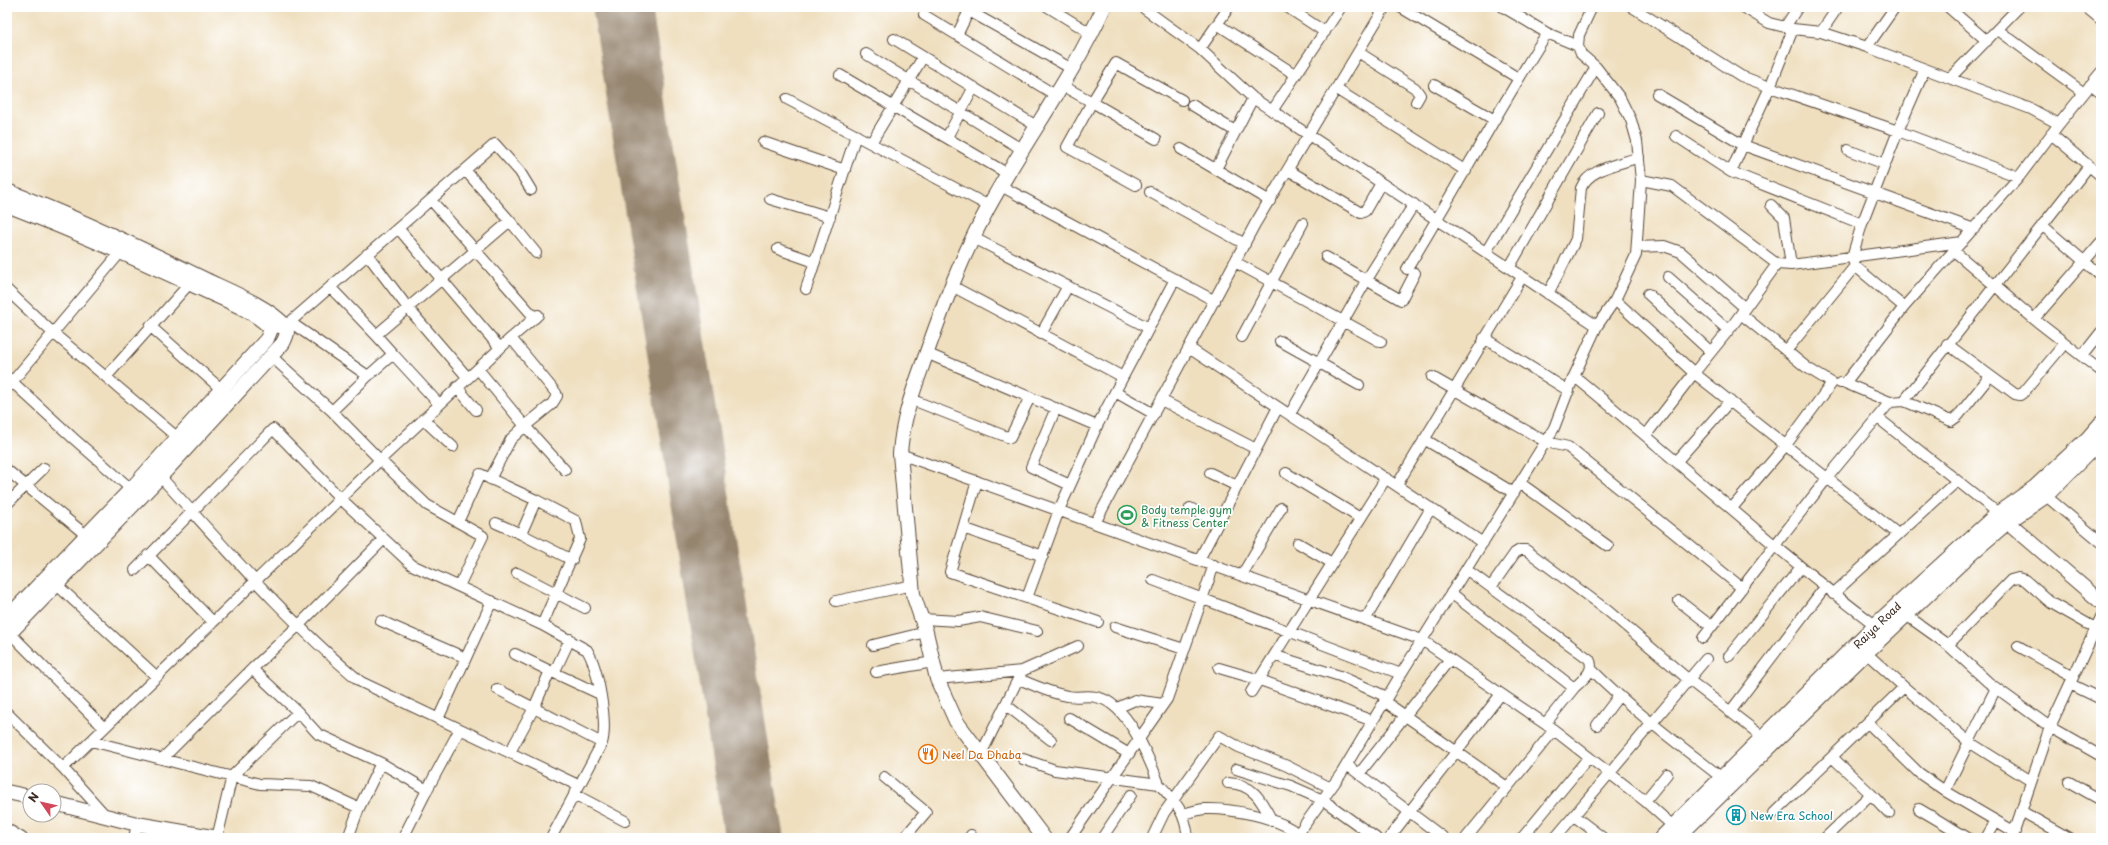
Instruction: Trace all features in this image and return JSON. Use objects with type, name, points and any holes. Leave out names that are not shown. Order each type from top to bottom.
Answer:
[{"type":"street","points":[[1048,7],[1092,34]]},
{"type":"street","points":[[1044,838],[980,756],[956,721],[937,679],[924,625],[913,594],[900,454],[901,433],[910,399],[950,285],[972,237],[1008,174],[1060,91],[1092,34],[1104,7]]},
{"type":"street","points":[[1144,7],[1200,49],[1252,98],[1438,219],[1522,277],[1597,326]]},
{"type":"street","points":[[1200,49],[1229,7]]},
{"type":"street","points":[[1287,7],[1324,32]]},
{"type":"street","points":[[1272,111],[1341,7]]},
{"type":"street","points":[[1095,523],[1245,244],[1385,7]]},
{"type":"street","points":[[1400,7],[1518,78]]},
{"type":"street","points":[[1503,7],[1547,32],[1578,46]]},
{"type":"street","points":[[1183,814],[1203,809],[1222,810],[1289,826],[1297,836],[1347,764],[1401,674],[1484,543],[1554,428],[1574,376],[1597,326],[1615,300],[1636,255],[1637,248],[1641,180],[1637,142],[1631,120],[1620,98],[1596,67],[1581,54],[1578,46],[1579,35],[1592,7]]},
{"type":"street","points":[[1632,7],[1741,76],[1898,131],[2019,177]]},
{"type":"street","points":[[1743,7],[1769,23],[1789,28],[1822,32],[1867,46],[2031,109],[2059,124]]},
{"type":"street","points":[[1731,172],[1770,87],[1789,28],[1798,7]]},
{"type":"street","points":[[1822,32],[1838,7]]},
{"type":"street","points":[[1867,46],[1895,7]]},
{"type":"street","points":[[1948,7],[1987,41]]},
{"type":"street","points":[[1950,78],[2019,7]]},
{"type":"street","points":[[2089,7],[2101,17]]},
{"type":"street","points":[[957,35],[965,9],[1072,69]]},
{"type":"street","points":[[924,16],[1060,91],[1092,102],[1156,139]]},
{"type":"street","points":[[1217,24],[1296,75]]},
{"type":"street","points":[[1998,30],[2087,89],[2101,93]]},
{"type":"street","points":[[1326,257],[1401,300],[1411,271],[1438,219],[1493,119],[1547,32]]},
{"type":"street","points":[[894,39],[1038,126]]},
{"type":"street","points":[[1358,52],[1415,88],[1420,95],[1416,102]]},
{"type":"street","points":[[866,54],[1023,150]]},
{"type":"street","points":[[871,143],[892,105],[923,57]]},
{"type":"street","points":[[1136,185],[1067,147],[1116,63],[1182,100]]},
{"type":"street","points":[[1486,252],[1596,67]]},
{"type":"street","points":[[1786,351],[1853,262],[1862,224],[1898,131],[1925,69]]},
{"type":"street","points":[[1845,384],[1904,307],[2019,177],[2051,134],[2101,72]]},
{"type":"street","points":[[840,75],[1008,174]]},
{"type":"street","points":[[1434,85],[1493,119]]},
{"type":"street","points":[[947,137],[974,87]]},
{"type":"street","points":[[1336,90],[1466,170]]},
{"type":"street","points":[[1657,94],[1743,145],[1974,229]]},
{"type":"street","points":[[1216,169],[1252,98]]},
{"type":"street","points":[[787,100],[989,206]]},
{"type":"street","points":[[1192,105],[1235,131]]},
{"type":"street","points":[[1509,268],[1598,113]]},
{"type":"street","points":[[2051,134],[2101,176]]},
{"type":"street","points":[[806,289],[856,136]]},
{"type":"street","points":[[1676,136],[1731,172],[1862,224]]},
{"type":"street","points":[[763,142],[845,170]]},
{"type":"street","points":[[271,329],[287,324],[496,144],[520,172],[531,190]]},
{"type":"street","points":[[1181,149],[1270,201]]},
{"type":"street","points":[[1848,150],[1885,164]]},
{"type":"street","points":[[1548,294],[1576,239],[1581,188],[1584,182],[1588,176],[1596,172],[1639,157]]},
{"type":"street","points":[[1904,401],[1947,344],[2089,166]]},
{"type":"street","points":[[466,170],[536,253]]},
{"type":"street","points":[[1288,170],[1361,213],[1365,211],[1381,183]]},
{"type":"street","points":[[1641,180],[1672,186],[1777,264],[1791,265],[1853,262],[1962,242]]},
{"type":"street","points":[[1001,186],[1214,301]]},
{"type":"street","points":[[7,190],[52,208],[190,284],[259,318],[271,329]]},
{"type":"street","points":[[1150,192],[1245,244]]},
{"type":"street","points":[[770,199],[830,217]]},
{"type":"street","points":[[63,768],[340,498],[457,387],[537,316],[431,200]]},
{"type":"street","points":[[1290,414],[1366,281],[1414,204]]},
{"type":"street","points":[[7,205],[125,247],[233,293],[287,324],[368,376]]},
{"type":"street","points":[[1771,205],[1784,218],[1791,265]]},
{"type":"street","points":[[376,335],[510,221]]},
{"type":"street","points":[[1242,337],[1303,223]]},
{"type":"street","points":[[2042,225],[2101,276]]},
{"type":"street","points":[[398,228],[500,348]]},
{"type":"street","points":[[972,237],[1149,328]]},
{"type":"street","points":[[2034,319],[2101,242]]},
{"type":"street","points":[[1637,248],[1664,246],[1681,252],[1786,351],[1806,367],[1832,383],[1845,384],[1890,402],[1904,401],[1951,421],[1958,416],[1990,376]]},
{"type":"street","points":[[125,247],[53,333],[9,382],[131,489]]},
{"type":"street","points":[[778,249],[815,262]]},
{"type":"street","points":[[1954,251],[1995,284],[2034,319],[2101,371]]},
{"type":"street","points":[[367,254],[408,308],[468,378]]},
{"type":"street","points":[[1235,262],[1342,322],[1381,342]]},
{"type":"street","points":[[1853,262],[1904,307]]},
{"type":"street","points":[[1646,435],[1743,311],[1777,264]]},
{"type":"street","points":[[1397,485],[1522,277]]},
{"type":"street","points":[[1668,277],[1728,330]]},
{"type":"street","points":[[1027,598],[1059,510],[1097,426],[1175,279]]},
{"type":"street","points":[[106,377],[150,326],[190,284]]},
{"type":"street","points":[[950,285],[1123,377]]},
{"type":"street","points":[[1041,334],[1068,286]]},
{"type":"street","points":[[330,287],[439,404]]},
{"type":"street","points":[[7,290],[53,333],[178,438]]},
{"type":"street","points":[[1648,294],[1711,352]]},
{"type":"street","points":[[1615,300],[1694,373],[1828,477],[1898,534]]},
{"type":"street","points":[[7,618],[91,540],[156,472],[272,356],[283,343],[287,334],[287,324]]},
{"type":"street","points":[[150,326],[221,389]]},
{"type":"street","points":[[104,728],[8,634],[57,585],[131,489],[156,472],[178,438],[268,339],[271,329]]},
{"type":"street","points":[[2082,356],[2101,332]]},
{"type":"street","points":[[490,478],[508,443],[525,426],[552,404],[557,396],[511,338]]},
{"type":"street","points":[[1484,338],[1568,391]]},
{"type":"street","points":[[1280,341],[1359,385]]},
{"type":"street","points":[[1947,344],[2015,394],[2020,394],[2024,392],[2065,343]]},
{"type":"street","points":[[1189,348],[1484,543]]},
{"type":"street","points":[[926,353],[1097,426]]},
{"type":"street","points":[[332,410],[393,354]]},
{"type":"street","points":[[272,356],[332,410],[380,460],[427,505],[483,536],[459,586]]},
{"type":"street","points":[[478,369],[525,426],[565,470]]},
{"type":"street","points":[[1574,376],[1677,461],[1801,568],[1875,625]]},
{"type":"street","points":[[1432,377],[1546,442],[1568,447],[1742,588]]},
{"type":"street","points":[[1732,508],[1786,445],[1832,383]]},
{"type":"street","points":[[457,387],[476,410]]},
{"type":"street","points":[[1115,392],[1154,414]]},
{"type":"street","points":[[910,399],[1010,438],[1030,397]]},
{"type":"street","points":[[1161,400],[1256,448]]},
{"type":"street","points":[[1677,461],[1730,401]]},
{"type":"street","points":[[1703,638],[1828,477],[1890,402]]},
{"type":"street","points":[[1199,560],[1278,407]]},
{"type":"street","points":[[1056,408],[1031,467],[1070,485]]},
{"type":"street","points":[[1878,418],[2003,518],[2101,602]]},
{"type":"street","points":[[423,419],[453,447]]},
{"type":"street","name":"Raiya Road","points":[[1680,834],[1722,778],[1875,625],[2003,518],[2087,439],[2101,423]]},
{"type":"street","points":[[135,570],[191,510],[273,429],[383,540],[416,568],[492,601],[542,625],[587,650],[591,656],[600,694],[605,726],[602,743],[552,838]]},
{"type":"street","points":[[1424,439],[1514,493]]},
{"type":"street","name":"Raiya Road","points":[[1661,838],[1680,834],[1866,653],[1973,552],[2003,518],[2046,496],[2101,440]]},
{"type":"street","points":[[900,454],[1422,640],[1554,730],[1645,801],[1680,834]]},
{"type":"street","points":[[7,504],[44,468]]},
{"type":"street","points":[[7,470],[91,540]]},
{"type":"street","points":[[156,472],[255,580],[341,665],[361,682],[510,752],[576,790],[625,821]]},
{"type":"street","points":[[1210,473],[1237,486]]},
{"type":"street","points":[[1286,473],[1360,518]]},
{"type":"street","points":[[458,522],[480,474],[536,500],[576,521],[580,539],[542,625]]},
{"type":"street","points":[[1251,692],[1276,656],[1309,599],[1386,478]]},
{"type":"street","points":[[977,481],[950,572],[1098,622]]},
{"type":"street","points":[[1833,594],[1957,481]]},
{"type":"street","points":[[1520,483],[1608,546]]},
{"type":"street","points":[[2046,496],[2101,542]]},
{"type":"street","points":[[521,534],[536,500]]},
{"type":"street","points":[[1190,508],[1218,523]]},
{"type":"street","points":[[1242,575],[1281,508]]},
{"type":"street","points":[[1365,620],[1430,508]]},
{"type":"street","points":[[496,523],[572,560]]},
{"type":"street","points":[[963,528],[1043,556]]},
{"type":"street","points":[[162,759],[252,669],[300,624],[383,540]]},
{"type":"street","points":[[1298,543],[1332,563]]},
{"type":"street","points":[[1491,587],[1515,553],[1520,550],[1526,550],[1608,611],[1689,680],[1763,737]]},
{"type":"street","points":[[148,555],[212,622]]},
{"type":"street","points":[[1070,838],[1163,704],[1214,565]]},
{"type":"street","points":[[1729,656],[1801,568]]},
{"type":"street","points":[[1467,570],[1589,659],[1592,664],[1592,669],[1618,696],[1651,724],[1722,778]]},
{"type":"street","points":[[517,573],[585,608]]},
{"type":"street","points":[[1948,645],[2011,580],[2018,578],[2025,580],[2051,603],[2095,628]]},
{"type":"street","points":[[1153,580],[1202,600],[1401,674]]},
{"type":"street","points":[[57,585],[157,677]]},
{"type":"street","points":[[836,601],[912,585]]},
{"type":"street","points":[[1730,712],[1825,587]]},
{"type":"street","points":[[1451,593],[1574,688]]},
{"type":"street","points":[[438,719],[492,601]]},
{"type":"street","points":[[1679,601],[1711,626]]},
{"type":"street","points":[[1906,615],[1948,645],[1996,688],[2050,727],[2101,756]]},
{"type":"street","points":[[1868,723],[1919,773],[1945,791],[1996,821],[2013,835],[2050,727],[2101,616]]},
{"type":"street","points":[[873,645],[924,625],[980,617],[1037,631]]},
{"type":"street","points":[[381,621],[466,658]]},
{"type":"street","points":[[1115,627],[1184,649]]},
{"type":"street","points":[[510,752],[570,640]]},
{"type":"street","points":[[937,679],[1020,675],[1078,646]]},
{"type":"street","points":[[2018,646],[2101,699]]},
{"type":"street","points":[[1866,653],[1969,742],[2031,781]]},
{"type":"street","points":[[515,654],[600,694]]},
{"type":"street","points":[[1276,656],[1340,676],[1386,699],[1507,787]]},
{"type":"street","points":[[1359,774],[1450,659]]},
{"type":"street","points":[[1555,838],[1706,659]]},
{"type":"street","points":[[876,672],[933,662]]},
{"type":"street","points":[[1219,668],[1260,680],[1373,721]]},
{"type":"street","points":[[252,669],[298,712],[318,734],[325,739],[381,763],[427,790]]},
{"type":"street","points":[[1545,724],[1574,688],[1592,669]]},
{"type":"street","points":[[980,756],[1020,675]]},
{"type":"street","points":[[1020,675],[1043,689],[1067,696],[1096,697],[1117,708],[1140,739],[1159,784],[1183,814],[1186,821],[1188,838]]},
{"type":"street","points":[[1774,813],[1904,687]]},
{"type":"street","points":[[1945,791],[1996,688]]},
{"type":"street","points":[[497,690],[602,743]]},
{"type":"street","points":[[1389,838],[1501,694]]},
{"type":"street","points":[[1597,725],[1618,696]]},
{"type":"street","points":[[1117,708],[1135,700],[1163,704]]},
{"type":"street","points":[[1006,705],[1051,740]]},
{"type":"street","points":[[62,805],[106,816],[136,831],[217,838],[232,776],[298,712]]},
{"type":"street","points":[[7,714],[63,768],[106,816]]},
{"type":"street","points":[[1069,718],[1129,754]]},
{"type":"street","points":[[403,838],[460,729]]},
{"type":"street","points":[[1466,838],[1554,730]]},
{"type":"street","points":[[1152,838],[1164,813],[1220,736],[1239,747],[1285,765],[1331,788]]},
{"type":"street","points":[[91,741],[260,784],[311,786],[359,808]]},
{"type":"street","points":[[1522,838],[1589,757]]},
{"type":"street","points":[[1832,757],[1889,813]]},
{"type":"street","points":[[1023,759],[1055,770],[1159,784]]},
{"type":"street","points":[[348,838],[359,808],[381,763]]},
{"type":"street","points":[[1347,764],[1444,838]]},
{"type":"street","points":[[1236,770],[1291,786],[1323,800],[1376,838]]},
{"type":"street","points":[[1645,801],[1667,774]]},
{"type":"street","points":[[884,777],[926,812],[904,838]]},
{"type":"street","points":[[2069,782],[2101,800]]},
{"type":"street","points":[[1228,783],[1240,783],[1253,792],[1260,799],[1272,821]]},
{"type":"street","points":[[7,792],[22,795]]},
{"type":"street","points":[[1825,838],[1870,794]]},
{"type":"street","points":[[1102,838],[1131,795]]},
{"type":"street","points":[[1919,809],[1968,838]]},
{"type":"street","points":[[2021,811],[2069,838]]},
{"type":"street","points":[[1574,816],[1603,838]]},
{"type":"street","points":[[1986,838],[1996,821]]},
{"type":"street","points":[[7,828],[22,838]]},
{"type":"runway","points":[[622,7],[754,838]]},
{"type":"place","name":"Body temple gym & Fitness Center","points":[[1127,515]]},
{"type":"place","name":"Neel Da Dhaba","points":[[928,754]]},
{"type":"place","name":"New Era School","points":[[1736,815]]}]
